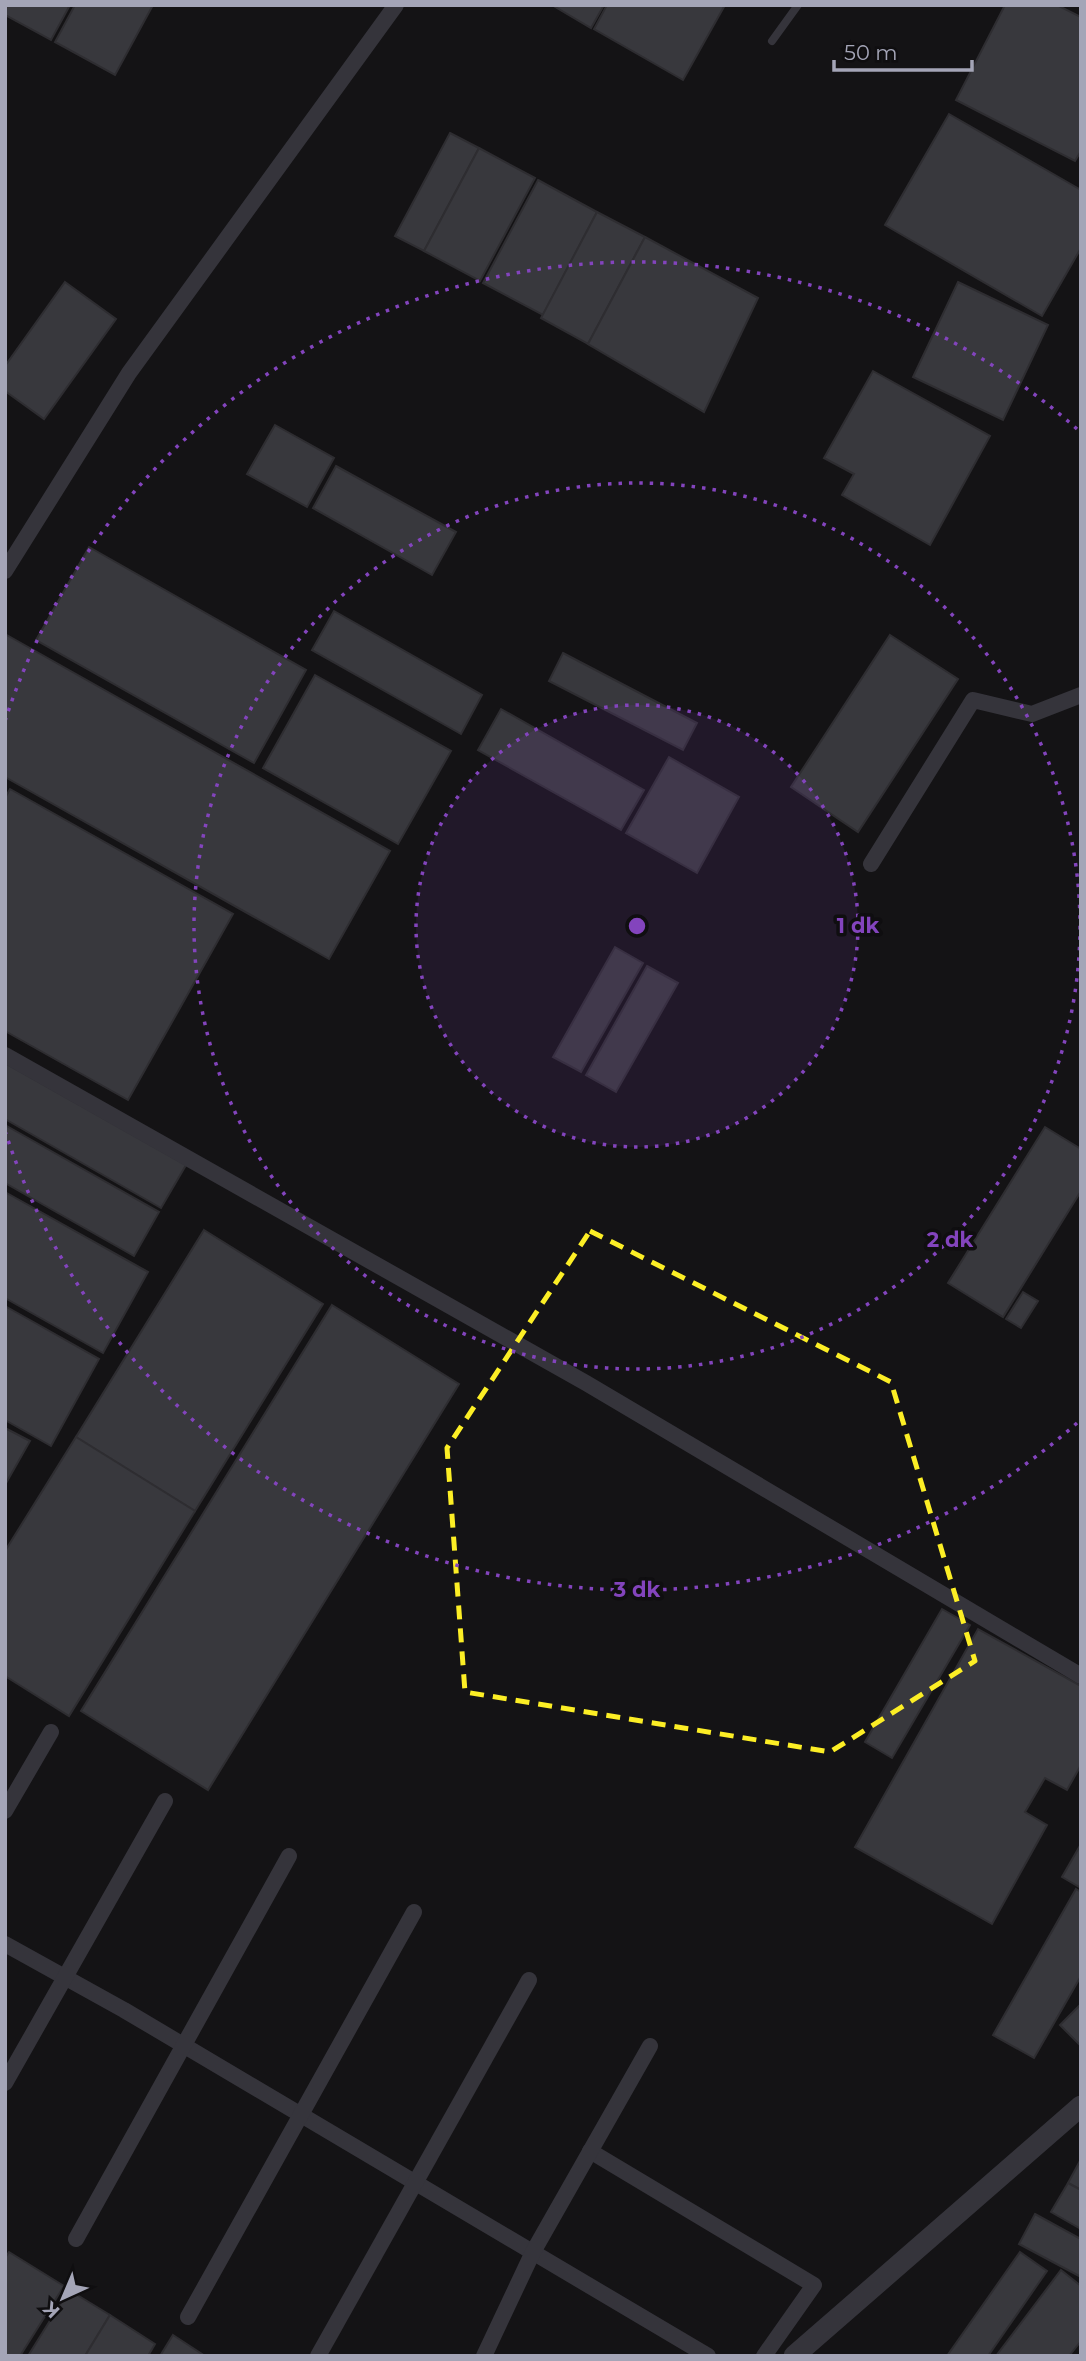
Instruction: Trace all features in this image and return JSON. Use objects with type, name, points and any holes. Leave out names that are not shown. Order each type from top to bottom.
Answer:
[{"type":"street","points":[[5,571],[128,373],[396,5]]},
{"type":"street","points":[[871,864],[973,700],[1032,714],[1081,695]]},
{"type":"street","points":[[5,1055],[586,1383],[1081,1676]]},
{"type":"street","points":[[5,1811],[51,1731]]},
{"type":"street","points":[[5,2083],[165,1801]]},
{"type":"street","points":[[76,2239],[289,1856]]},
{"type":"street","points":[[188,2317],[414,1912]]},
{"type":"street","points":[[5,1944],[183,2045],[708,2356]]},
{"type":"street","points":[[318,2356],[529,1980]]},
{"type":"street","points":[[484,2356],[533,2252],[650,2046]]},
{"type":"street","points":[[794,2356],[1081,2106]]},
{"type":"street","points":[[590,2151],[814,2285],[764,2356]]},
{"type":"lane","points":[[772,41],[798,5]]},
{"type":"highlighted area","points":[[590,1231],[891,1382],[975,1661],[830,1752],[465,1692],[447,1448]]},
{"type":"building","points":[[5,5],[70,5],[51,40],[5,15]]},
{"type":"building","points":[[75,5],[153,5],[115,75],[55,42]]},
{"type":"building","points":[[552,5],[604,5],[591,28]]},
{"type":"building","points":[[607,5],[725,5],[683,80],[594,29]]},
{"type":"building","points":[[1005,5],[1057,5],[1081,17],[1081,151],[1075,161],[956,100]]},
{"type":"building","points":[[949,114],[1081,190],[1081,248],[1042,316],[885,225]]},
{"type":"building","points":[[450,133],[479,148],[424,251],[395,236]]},
{"type":"building","points":[[479,148],[535,178],[480,281],[424,251]]},
{"type":"building","points":[[538,180],[597,212],[543,315],[483,283]]},
{"type":"building","points":[[597,212],[645,237],[588,344],[541,318]]},
{"type":"building","points":[[645,237],[758,298],[704,412],[588,344]]},
{"type":"building","points":[[65,282],[116,319],[44,419],[5,391],[5,366]]},
{"type":"building","points":[[958,282],[1048,325],[1003,420],[913,377]]},
{"type":"building","points":[[873,371],[990,436],[930,545],[842,495],[854,474],[824,458]]},
{"type":"building","points":[[275,425],[334,458],[307,507],[247,474]]},
{"type":"building","points":[[336,466],[456,532],[432,575],[313,508]]},
{"type":"building","points":[[89,547],[306,670],[254,763],[36,640]]},
{"type":"building","points":[[334,611],[482,695],[461,734],[312,650]]},
{"type":"building","points":[[5,634],[390,851],[329,959],[5,777]]},
{"type":"building","points":[[890,635],[958,679],[858,832],[791,787]]},
{"type":"building","points":[[563,653],[697,723],[683,750],[549,681]]},
{"type":"building","points":[[315,675],[451,751],[398,844],[263,768]]},
{"type":"building","points":[[501,709],[644,790],[621,830],[478,750]]},
{"type":"building","points":[[669,757],[739,797],[697,873],[626,833]]},
{"type":"building","points":[[10,789],[233,914],[128,1100],[5,1031],[5,798]]},
{"type":"building","points":[[615,947],[643,963],[581,1072],[553,1057]]},
{"type":"building","points":[[647,966],[678,983],[616,1092],[586,1075]]},
{"type":"building","points":[[5,1063],[186,1165],[161,1208],[5,1119]]},
{"type":"building","points":[[5,1125],[159,1212],[134,1256],[5,1183]]},
{"type":"building","points":[[1045,1127],[1081,1149],[1081,1191],[1003,1317],[948,1283]]},
{"type":"building","points":[[5,1192],[148,1272],[103,1353],[5,1298]]},
{"type":"building","points":[[204,1230],[323,1304],[195,1511],[76,1437]]},
{"type":"building","points":[[1023,1292],[1038,1301],[1021,1328],[1006,1319]]},
{"type":"building","points":[[332,1305],[459,1384],[208,1790],[81,1711]]},
{"type":"building","points":[[5,1306],[99,1359],[51,1446],[5,1420]]},
{"type":"building","points":[[5,1428],[30,1441],[5,1485]]},
{"type":"building","points":[[76,1437],[195,1511],[69,1716],[5,1676],[5,1551]]},
{"type":"building","points":[[942,1609],[970,1625],[892,1758],[865,1742]]},
{"type":"building","points":[[978,1629],[1081,1686],[1081,1765],[1067,1790],[1045,1778],[1025,1812],[1047,1825],[992,1924],[855,1847]]},
{"type":"building","points":[[1081,1844],[1081,1888],[1062,1877]]},
{"type":"building","points":[[1076,1889],[1081,1892],[1081,1976],[1034,2058],[993,2035]]},
{"type":"building","points":[[1081,2004],[1081,2046],[1060,2025]]},
{"type":"building","points":[[1081,2159],[1081,2190],[1068,2183]]},
{"type":"building","points":[[1068,2183],[1081,2190],[1081,2229],[1051,2212]]},
{"type":"building","points":[[1035,2214],[1081,2239],[1081,2277],[1019,2244]]},
{"type":"building","points":[[9,2252],[64,2286],[20,2356],[5,2356],[5,2258]]},
{"type":"building","points":[[1020,2252],[1047,2271],[988,2356],[947,2356]]},
{"type":"building","points":[[1061,2270],[1081,2286],[1081,2341],[1069,2356],[996,2356]]},
{"type":"building","points":[[69,2290],[110,2315],[85,2356],[28,2356]]},
{"type":"building","points":[[110,2315],[155,2344],[148,2356],[85,2356]]},
{"type":"building","points":[[173,2335],[205,2356],[160,2356]]}]
